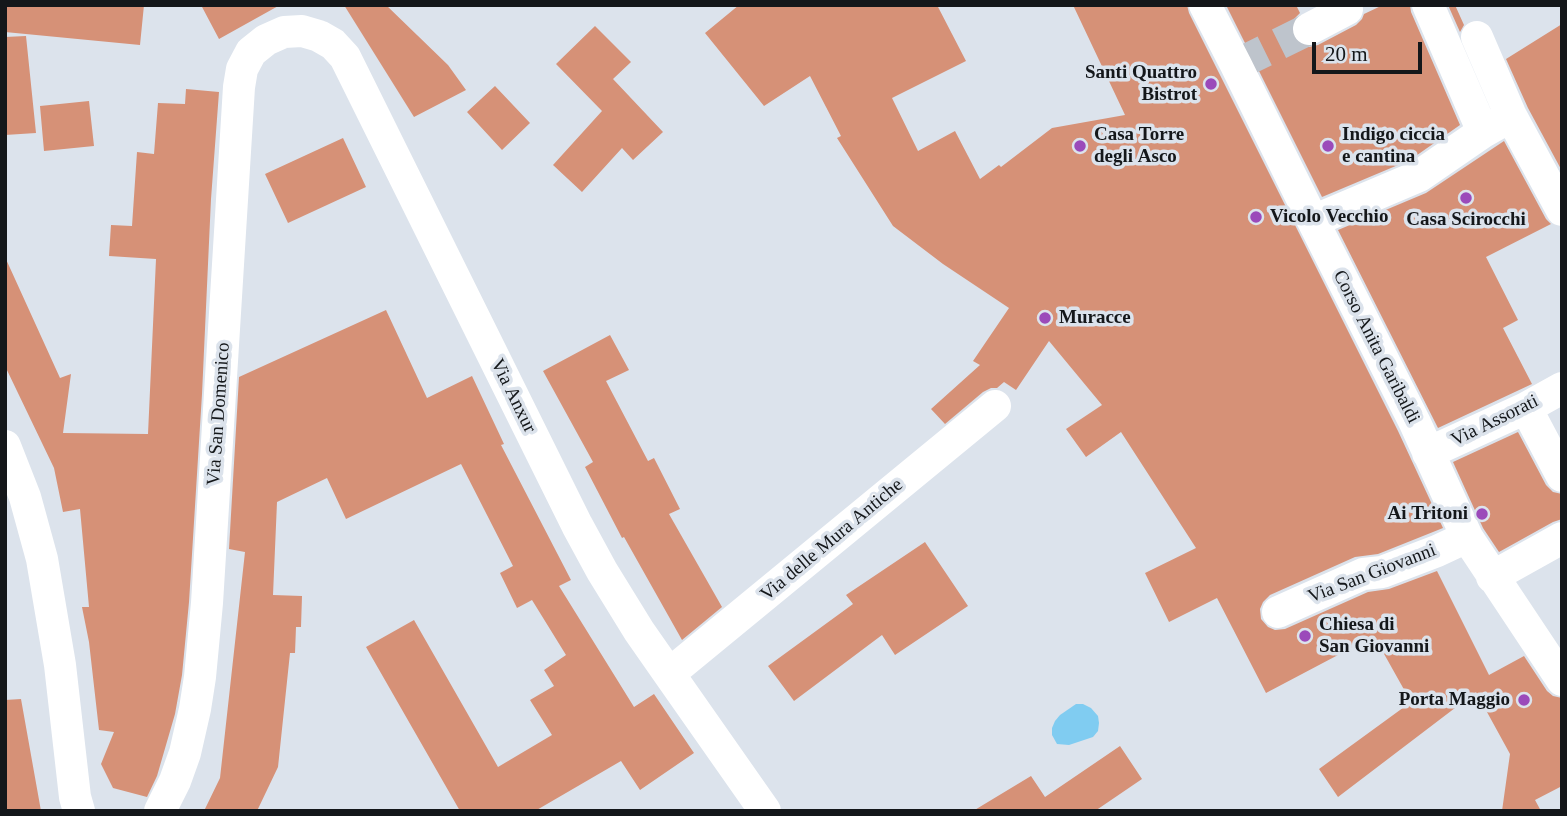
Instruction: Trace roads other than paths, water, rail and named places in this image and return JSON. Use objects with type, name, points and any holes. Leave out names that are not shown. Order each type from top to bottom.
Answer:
[{"type":"street","points":[[284,32],[311,5]]},
{"type":"street","name":"Corso Anita Garibaldi","points":[[1205,5],[1415,423],[1466,537],[1562,680]]},
{"type":"street","points":[[1309,29],[1347,9],[1345,5]]},
{"type":"street","points":[[1428,5],[1483,132]]},
{"type":"street","name":"Via Anxur","points":[[284,32],[302,31],[319,36],[333,44],[345,57],[577,525],[623,605],[765,811]]},
{"type":"street","name":"Via San Domenico","points":[[160,811],[185,753],[200,677],[242,69],[251,52],[266,40],[284,32]]},
{"type":"street","points":[[1477,37],[1511,116],[1562,209]]},
{"type":"street","points":[[1313,221],[1419,176],[1511,116]]},
{"type":"street","name":"Via Assorati","points":[[1428,453],[1526,408],[1562,388]]},
{"type":"street","name":"Via delle Mura Antiche","points":[[669,674],[995,406]]},
{"type":"street","points":[[1526,408],[1562,476]]},
{"type":"street","points":[[5,446],[25,497],[42,559],[60,665],[75,797],[79,811]]},
{"type":"street","name":"Via San Giovanni","points":[[1278,611],[1363,574],[1381,572],[1466,537]]},
{"type":"street","points":[[1492,577],[1562,538]]},
{"type":"water","points":[[1076,704],[1091,708],[1098,716],[1098,731],[1093,737],[1069,745],[1057,744],[1052,735],[1055,721]]},
{"type":"tunnel","points":[[1236,65],[1309,29]]},
{"type":"place","name":"Santi Quattro Bistrot","points":[[1211,84]]},
{"type":"place","name":"Casa Torre degli Asco","points":[[1080,146]]},
{"type":"place","name":"Indigo ciccia e cantina","points":[[1328,146]]},
{"type":"place","name":"Casa Scirocchi","points":[[1466,198]]},
{"type":"place","name":"Vicolo Vecchio","points":[[1256,217]]},
{"type":"place","name":"Muracce","points":[[1045,318]]},
{"type":"place","name":"Ai Tritoni","points":[[1482,514]]},
{"type":"place","name":"Chiesa di San Giovanni","points":[[1305,636]]},
{"type":"place","name":"Porta Maggio","points":[[1524,700]]}]
